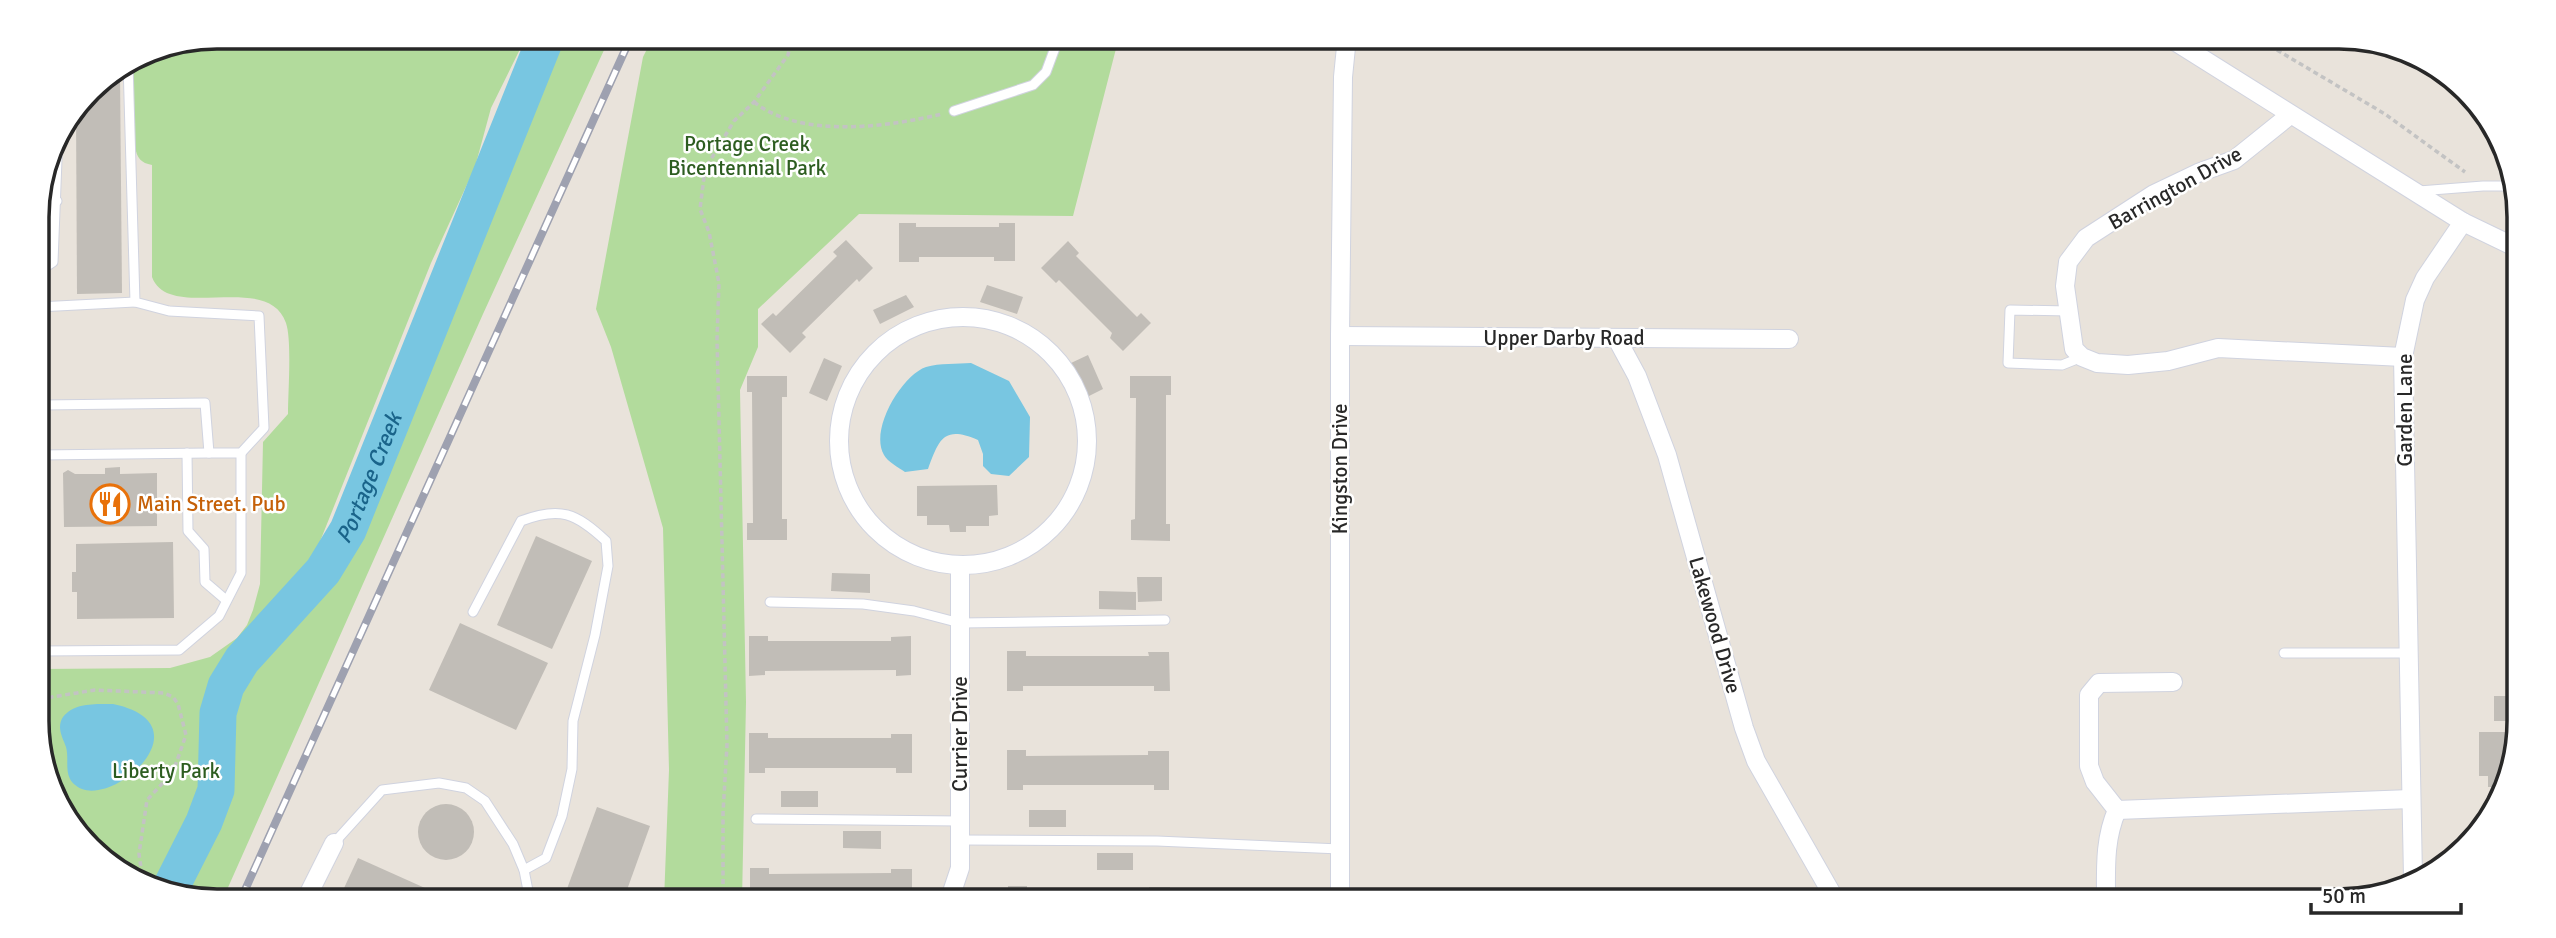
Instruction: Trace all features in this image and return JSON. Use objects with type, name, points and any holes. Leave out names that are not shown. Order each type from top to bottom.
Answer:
[{"type":"street","name":"Kingston Drive","points":[[1340,889],[1340,337],[1343,77],[1346,49]]},
{"type":"street","points":[[2187,49],[2463,222],[2507,243]]},
{"type":"street","name":"Barrington Drive","points":[[2082,357],[2074,349],[2065,286],[2068,262],[2086,238],[2154,194],[2198,173],[2234,160],[2290,114]]},
{"type":"street","name":"Garden Lane","points":[[2413,872],[2403,357],[2415,300],[2425,278],[2463,222]]},
{"type":"street","points":[[956,316],[998,321],[1035,338],[1065,368],[1084,405],[1089,446],[1081,486],[1060,522],[1029,548],[991,564],[960,565],[949,566],[910,555],[876,531],[852,498],[839,459],[840,418],[854,379],[886,344],[916,325],[956,316]]},
{"type":"street","name":"Upper Darby Road","points":[[1340,337],[1789,340]]},
{"type":"street","name":"Lakewood Drive","points":[[1617,339],[1637,376],[1667,455],[1744,728],[1756,761],[1829,889]]},
{"type":"street","points":[[2082,357],[2097,363],[2128,365],[2168,361],[2218,348],[2403,357]]},
{"type":"street","name":"Currier Drive","points":[[953,889],[960,868],[960,565]]},
{"type":"street","points":[[2117,810],[2095,782],[2089,766],[2089,695],[2099,683],[2173,682]]},
{"type":"street","points":[[2117,810],[2412,799]]},
{"type":"street","points":[[2106,889],[2106,845],[2117,810]]},
{"type":"street","points":[[311,889],[334,843]]},
{"type":"lane","points":[[954,111],[1033,85],[1046,72],[1055,49]]},
{"type":"lane","points":[[128,75],[135,302]]},
{"type":"lane","points":[[49,264],[53,262],[58,166]]},
{"type":"lane","points":[[2414,192],[2504,186]]},
{"type":"lane","points":[[49,202],[57,201]]},
{"type":"lane","points":[[49,306],[135,302],[169,311],[259,316],[264,428],[241,453],[241,573],[219,616],[179,650],[49,651]]},
{"type":"lane","points":[[2069,311],[2010,310],[2008,363],[2062,365],[2082,357]]},
{"type":"lane","points":[[49,405],[205,403],[209,453]]},
{"type":"lane","points":[[187,453],[188,531],[204,549],[205,582],[226,600]]},
{"type":"lane","points":[[49,455],[241,453]]},
{"type":"lane","points":[[473,612],[521,521],[545,512],[571,515],[591,527],[606,541],[608,566],[595,635],[573,721],[572,769],[562,816],[546,858],[524,870]]},
{"type":"lane","points":[[770,602],[863,604],[914,611],[960,622],[1165,620]]},
{"type":"lane","points":[[2284,653],[2409,653]]},
{"type":"lane","points":[[334,843],[382,790],[439,783],[466,788],[485,801],[513,844],[524,870],[528,889]]},
{"type":"lane","points":[[756,819],[960,821]]},
{"type":"lane","points":[[960,841],[1157,841],[1340,849]]},
{"type":"path","points":[[723,889],[723,813],[727,745],[716,339],[719,283],[709,232],[700,209],[705,169],[734,121],[754,102],[788,55],[789,49]]},
{"type":"path","points":[[2275,49],[2385,114],[2506,201]]},
{"type":"path","points":[[754,102],[766,111],[800,124],[859,126],[914,121],[954,111]]},
{"type":"path","points":[[49,698],[95,690],[164,693],[173,697],[178,704],[186,735],[173,772],[147,800],[139,854],[142,871]]},
{"type":"green space","name":"Liberty Park","points":[[217,49],[520,49],[491,108],[475,167],[431,263],[317,549],[273,615],[226,667],[250,667],[324,586],[355,538],[551,49],[604,49],[483,314],[227,889],[195,888],[163,880],[124,861],[106,847],[77,814],[66,795],[50,743],[49,669],[170,668],[210,657],[237,638],[247,625],[260,584],[263,442],[288,414],[288,331],[276,308],[260,300],[240,297],[178,296],[162,290],[152,277],[152,165],[140,159],[135,147],[132,72],[174,55]]},
{"type":"green space","name":"Portage Creek Bicentennial Park","points":[[647,49],[1116,49],[1073,216],[859,214],[758,309],[758,347],[740,390],[746,702],[742,889],[664,889],[669,770],[663,528],[611,347],[596,309],[643,57]]},
{"type":"water","points":[[971,363],[1009,381],[1030,417],[1029,457],[1009,476],[991,474],[983,466],[983,454],[978,440],[957,434],[944,438],[939,443],[928,469],[905,472],[890,462],[884,455],[881,432],[890,405],[907,381],[926,367]]},
{"type":"water","points":[[113,704],[140,714],[152,727],[153,743],[146,759],[132,773],[115,784],[98,790],[82,789],[70,779],[67,751],[60,730],[61,720],[68,712],[80,706]]},
{"type":"building","points":[[120,81],[122,293],[77,294],[76,127],[91,106]]},
{"type":"building","points":[[899,223],[916,223],[916,227],[999,227],[999,223],[1015,223],[1015,261],[994,261],[994,257],[919,257],[919,262],[899,262]]},
{"type":"building","points":[[846,240],[873,268],[859,282],[857,279],[802,333],[806,337],[790,353],[761,324],[773,313],[776,316],[837,256],[833,252]]},
{"type":"building","points":[[1068,241],[1079,253],[1076,256],[1137,317],[1141,313],[1151,323],[1123,351],[1110,338],[1112,333],[1059,280],[1056,283],[1041,268]]},
{"type":"building","points":[[987,285],[1023,297],[1017,314],[980,302]]},
{"type":"building","points":[[906,295],[914,307],[880,324],[873,310]]},
{"type":"building","points":[[1088,355],[1103,389],[1087,397],[1071,363]]},
{"type":"building","points":[[824,358],[842,366],[827,401],[809,393]]},
{"type":"building","points":[[747,376],[787,376],[787,397],[782,397],[782,519],[787,519],[787,540],[747,540],[747,523],[753,523],[752,392],[747,392]]},
{"type":"building","points":[[1130,376],[1171,376],[1171,395],[1166,395],[1166,524],[1170,524],[1170,541],[1131,540],[1131,520],[1135,519],[1136,398],[1130,398]]},
{"type":"building","name":"Main Street. Pub","points":[[120,467],[120,474],[157,473],[157,526],[64,527],[63,473],[68,470],[75,474],[105,474],[105,468]]},
{"type":"building","points":[[997,485],[998,515],[989,516],[989,526],[966,526],[966,532],[950,532],[949,525],[927,525],[927,516],[917,516],[917,486]]},
{"type":"building","points":[[536,536],[592,561],[552,649],[497,625]]},
{"type":"building","points":[[173,542],[174,618],[77,619],[77,592],[72,592],[72,572],[76,572],[76,544]]},
{"type":"building","points":[[832,573],[870,574],[870,593],[831,591]]},
{"type":"building","points":[[1137,577],[1162,577],[1162,601],[1138,602]]},
{"type":"building","points":[[1099,591],[1136,592],[1136,610],[1099,609]]},
{"type":"building","points":[[460,623],[548,663],[516,730],[429,690]]},
{"type":"building","points":[[749,636],[768,636],[768,641],[891,641],[891,637],[911,636],[911,675],[896,676],[896,670],[765,671],[765,675],[749,676]]},
{"type":"building","points":[[1007,651],[1026,651],[1026,656],[1149,656],[1148,652],[1169,652],[1170,691],[1154,691],[1154,686],[1023,686],[1023,691],[1007,691]]},
{"type":"building","points":[[2494,696],[2507,696],[2507,727],[2506,721],[2494,721]]},
{"type":"building","points":[[2479,732],[2506,732],[2501,764],[2493,787],[2488,787],[2488,776],[2479,776]]},
{"type":"building","points":[[749,733],[768,733],[768,738],[891,738],[891,734],[912,734],[912,773],[896,773],[896,768],[765,768],[765,773],[749,773]]},
{"type":"building","points":[[1007,750],[1026,750],[1026,756],[1148,755],[1148,751],[1169,751],[1169,790],[1154,790],[1154,785],[1023,785],[1023,790],[1007,790]]},
{"type":"building","points":[[781,791],[818,791],[818,807],[781,807]]},
{"type":"building","points":[[440,804],[452,804],[466,812],[474,826],[472,843],[466,852],[452,860],[440,860],[423,848],[418,838],[418,826],[430,809]]},
{"type":"building","points":[[597,807],[650,826],[627,889],[567,889]]},
{"type":"building","points":[[1029,810],[1066,810],[1066,827],[1029,827]]},
{"type":"building","points":[[843,831],[881,831],[881,849],[843,848]]},
{"type":"building","points":[[1097,853],[1133,853],[1133,870],[1097,870]]},
{"type":"building","points":[[358,858],[427,889],[344,889]]},
{"type":"building","points":[[750,868],[769,868],[769,874],[891,873],[891,869],[912,869],[912,889],[750,889]]},
{"type":"building","points":[[1008,886],[1027,886],[1027,889],[1008,889]]},
{"type":"building","points":[[1149,887],[1170,889],[1149,889]]},
{"type":"waterway","name":"Portage Creek","points":[[173,883],[204,822],[216,790],[218,713],[226,686],[242,660],[323,571],[348,530],[541,49]]},
{"type":"railway","points":[[245,889],[626,49]]},
{"type":"place","name":"Main Street. Pub","points":[[110,504]]}]
